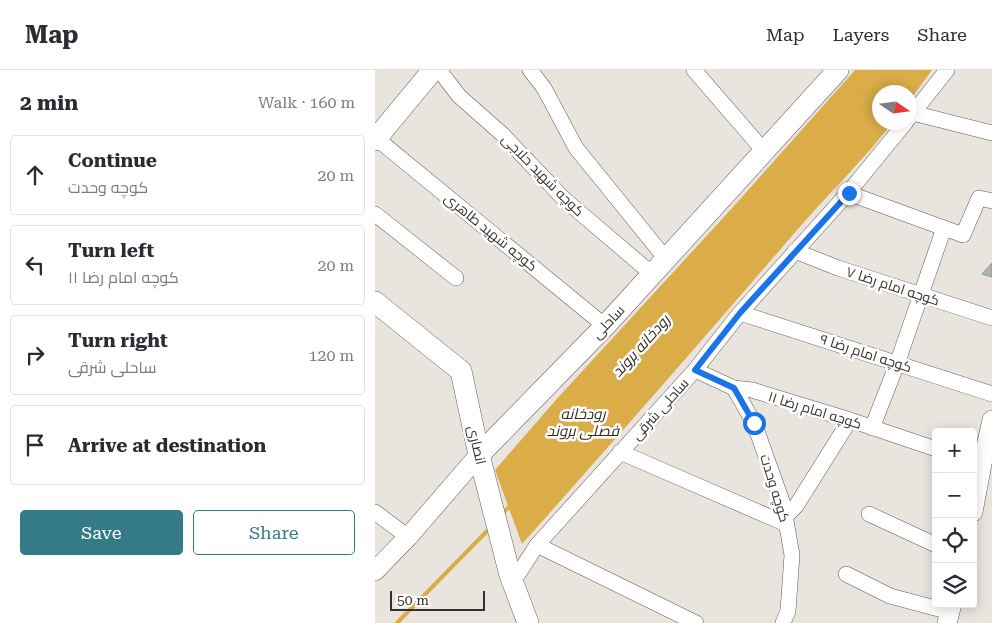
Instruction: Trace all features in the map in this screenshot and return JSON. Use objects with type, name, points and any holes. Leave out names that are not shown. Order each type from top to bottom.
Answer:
[{"type":"main road","points":[[376,139],[433,70]]},
{"type":"main road","name":"ساحلی","points":[[479,455],[605,326],[838,70]]},
{"type":"main road","name":"انصاری","points":[[375,302],[461,372],[479,455],[511,579],[528,623]]},
{"type":"street","name":"کوچه شهید حلاجی","points":[[439,70],[459,96],[502,134],[564,199],[659,267]]},
{"type":"street","points":[[530,70],[544,88],[577,148],[659,267]]},
{"type":"street","points":[[694,70],[764,151]]},
{"type":"street","name":"ساحلی شرقی","points":[[917,109],[947,70]]},
{"type":"street","points":[[917,119],[992,133]]},
{"type":"street","name":"ساحلی شرقی","points":[[511,579],[537,545],[695,370],[740,313],[849,193],[900,130]]},
{"type":"street","name":"کوچه شهید طاهری","points":[[376,139],[605,326]]},
{"type":"street","points":[[849,193],[963,234],[979,198],[992,201]]},
{"type":"street","points":[[375,214],[456,278]]},
{"type":"street","points":[[873,428],[944,228]]},
{"type":"street","name":"کوچه امام رضا ۷","points":[[795,251],[920,296],[992,318]]},
{"type":"street","name":"کوچه امام رضا ۹","points":[[740,313],[992,394]]},
{"type":"street","name":"کوچه امام رضا ۱۱","points":[[695,370],[734,388],[752,390],[851,420],[932,448]]},
{"type":"street","name":"کوچه وحدت","points":[[734,388],[754,423],[783,504],[791,555],[788,611],[783,623]]},
{"type":"street","points":[[620,452],[786,520],[851,420]]},
{"type":"street","points":[[977,491],[992,420]]},
{"type":"street","name":"ساحلی","points":[[375,571],[408,537],[479,455]]},
{"type":"street","points":[[375,512],[408,537]]},
{"type":"street","points":[[869,514],[932,543]]},
{"type":"street","points":[[537,545],[696,623]]},
{"type":"street","points":[[846,574],[890,596],[950,613]]},
{"type":"water","name":"رودخانه فصلی بروند","points":[[855,70],[932,70],[917,90],[917,85],[872,85],[872,130],[886,130],[522,544],[495,470],[554,402],[734,206]]},
{"type":"building","points":[[992,263],[992,277],[982,274]]},
{"type":"waterway","name":"رودخانه بروند","points":[[501,515],[512,504]]},
{"type":"waterway","name":"رودخانه بروند","points":[[397,623],[490,528]]},
{"type":"route","points":[[754,423],[734,388],[695,370],[740,313],[849,193]]}]
